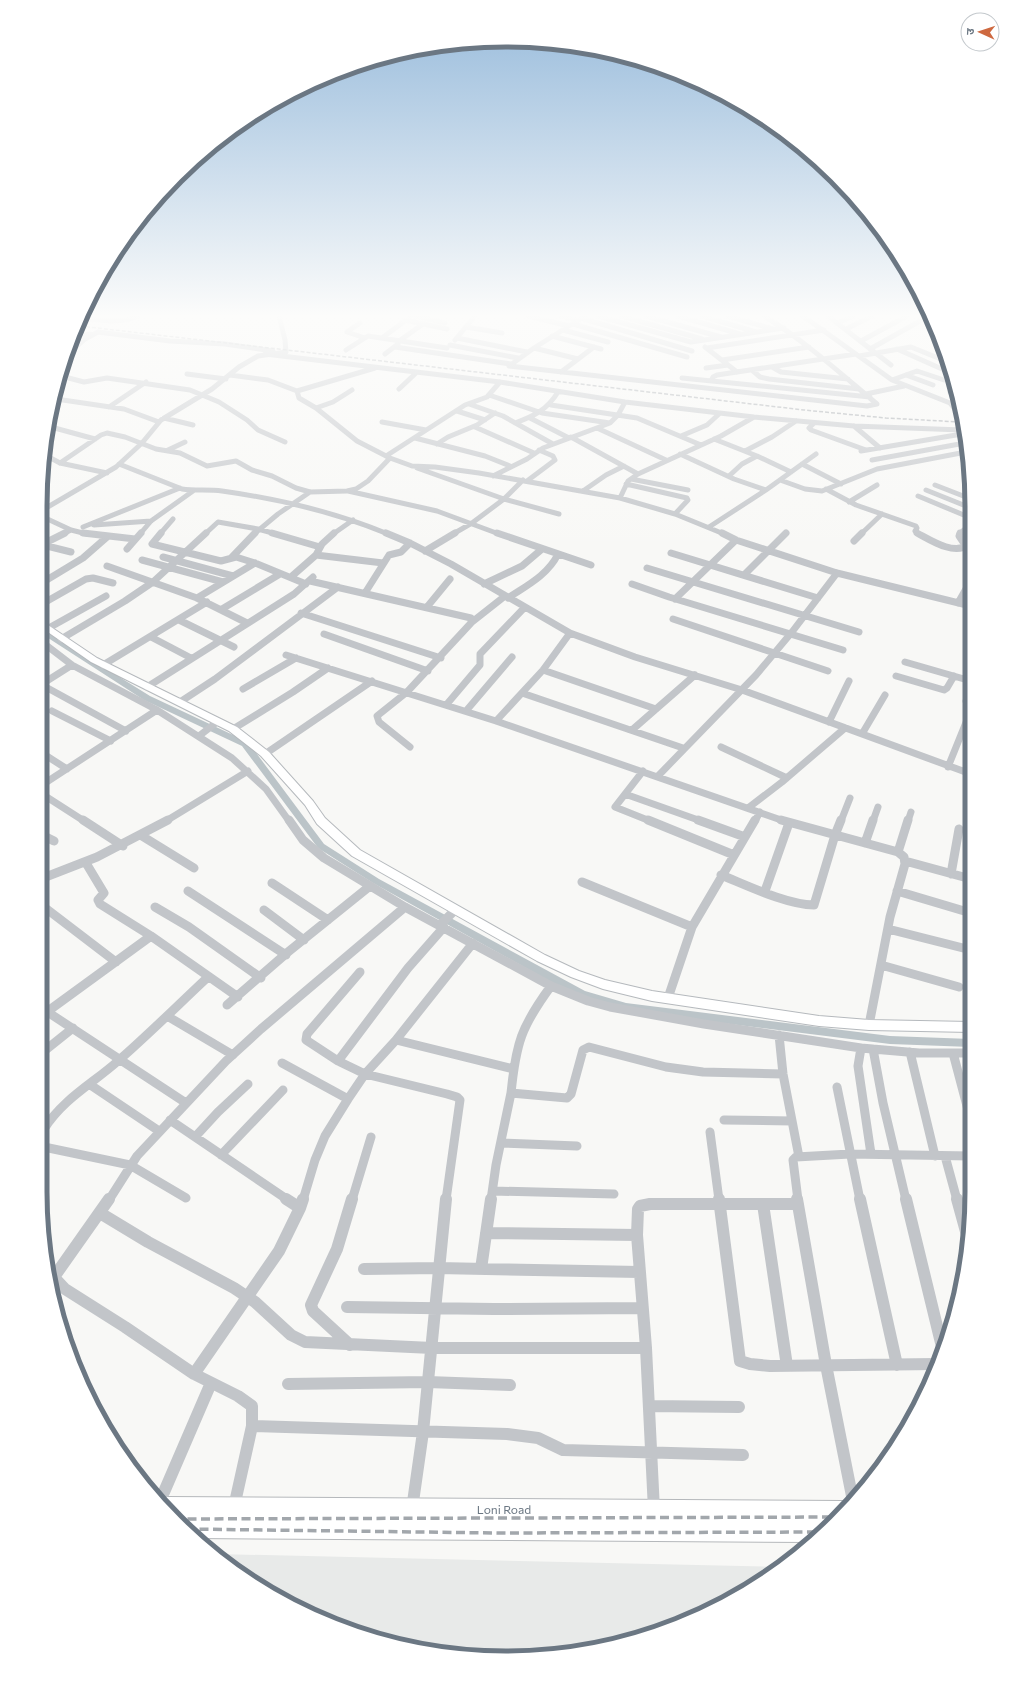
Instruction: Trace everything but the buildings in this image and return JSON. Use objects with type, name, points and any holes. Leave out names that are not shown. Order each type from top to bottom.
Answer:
[{"type":"highway","name":"Loni Road","points":[[167,1501],[233,1509],[835,1513]]},
{"type":"highway","name":"Loni Road","points":[[191,1526],[817,1530]]},
{"type":"street","points":[[109,407],[126,395]]},
{"type":"street","points":[[47,508],[107,473],[142,443],[159,422],[203,395]]},
{"type":"street","points":[[203,395],[237,413],[258,430],[285,442]]},
{"type":"street","points":[[298,395],[299,398],[316,408],[357,442],[388,457],[450,481],[504,499],[559,514]]},
{"type":"street","points":[[316,408],[333,402],[344,395]]},
{"type":"street","points":[[60,463],[103,434],[107,434],[131,439],[167,451],[183,454],[207,466],[236,461],[252,470],[272,476],[296,488],[310,492],[347,491],[356,489],[363,485],[388,457],[426,430],[469,404],[488,395]]},
{"type":"street","points":[[490,395],[542,413],[610,423]]},
{"type":"street","points":[[515,423],[542,413],[551,405],[556,395]]},
{"type":"street","points":[[579,395],[719,414],[814,423],[958,430]]},
{"type":"street","points":[[770,395],[867,406],[877,404],[868,395]]},
{"type":"street","points":[[929,395],[950,403],[954,408]]},
{"type":"street","points":[[60,400],[124,409],[159,422]]},
{"type":"street","points":[[494,476],[553,444],[610,423],[618,415],[624,402]]},
{"type":"street","points":[[469,404],[496,413],[553,444]]},
{"type":"street","points":[[551,405],[640,419],[700,445]]},
{"type":"street","points":[[457,411],[485,420]]},
{"type":"street","points":[[437,444],[448,437],[475,427],[496,413]]},
{"type":"street","points":[[681,436],[707,425],[719,414]]},
{"type":"street","points":[[620,498],[626,484],[638,474],[714,439],[754,417]]},
{"type":"street","points":[[164,418],[194,425]]},
{"type":"street","points":[[530,418],[638,474]]},
{"type":"street","points":[[745,451],[772,437],[796,421]]},
{"type":"street","points":[[382,422],[426,430]]},
{"type":"street","points":[[814,423],[809,428],[812,430],[866,450]]},
{"type":"street","points":[[854,426],[880,448]]},
{"type":"street","points":[[425,551],[472,523],[525,481],[555,460],[553,456],[537,452],[475,427]]},
{"type":"street","points":[[54,428],[95,439]]},
{"type":"street","points":[[597,428],[666,460]]},
{"type":"street","points":[[882,468],[861,451],[959,434]]},
{"type":"street","points":[[415,438],[485,456],[510,466]]},
{"type":"street","points":[[714,439],[791,472]]},
{"type":"street","points":[[167,451],[185,442]]},
{"type":"street","points":[[872,460],[961,444]]},
{"type":"street","points":[[780,480],[805,489],[818,491],[882,468],[962,452]]},
{"type":"street","points":[[680,454],[729,476],[766,490]]},
{"type":"street","points":[[709,527],[766,490],[816,454]]},
{"type":"street","points":[[729,476],[742,464],[756,456]]},
{"type":"street","points":[[50,458],[60,463],[107,473]]},
{"type":"street","points":[[119,464],[180,488],[193,491],[220,491],[291,504],[328,512],[353,520],[410,543],[570,633],[636,657],[742,690],[965,772]]},
{"type":"street","points":[[802,464],[841,484]]},
{"type":"street","points":[[412,466],[435,467],[494,476],[620,498],[675,514],[709,527],[736,540],[837,573],[965,605]]},
{"type":"street","points":[[583,491],[606,475],[624,466]]},
{"type":"street","points":[[631,479],[688,490]]},
{"type":"street","points":[[626,484],[687,498],[688,500],[675,514]]},
{"type":"street","points":[[935,484],[965,496]]},
{"type":"street","points":[[849,502],[877,485]]},
{"type":"street","points":[[82,527],[180,488]]},
{"type":"street","points":[[826,489],[849,502],[916,526],[917,528],[915,531],[917,533],[945,545],[960,550],[965,548]]},
{"type":"street","points":[[926,490],[965,506]]},
{"type":"street","points":[[127,549],[151,522],[193,491]]},
{"type":"street","points":[[347,491],[367,497],[437,511],[514,540],[590,565]]},
{"type":"street","points":[[173,519],[152,544],[221,561],[232,557],[258,529],[291,504],[310,492]]},
{"type":"street","points":[[918,496],[965,516]]},
{"type":"street","points":[[854,541],[882,514]]},
{"type":"street","points":[[47,519],[68,529],[107,537],[135,539]]},
{"type":"street","points":[[290,577],[316,555],[327,538],[353,520]]},
{"type":"street","points":[[47,542],[68,529],[151,522]]},
{"type":"street","points":[[61,639],[125,601],[153,582],[218,522],[258,529],[320,547]]},
{"type":"street","points":[[965,530],[958,537],[965,542]]},
{"type":"street","points":[[744,575],[786,533]]},
{"type":"street","points":[[47,580],[83,558],[107,537]]},
{"type":"street","points":[[676,599],[736,540]]},
{"type":"street","points":[[365,593],[389,555],[401,552],[410,543]]},
{"type":"street","points":[[47,546],[71,552]]},
{"type":"street","points":[[484,584],[522,566],[542,549]]},
{"type":"street","points":[[671,553],[818,598]]},
{"type":"street","points":[[410,747],[377,719],[377,716],[407,692],[441,658],[472,622],[538,577],[555,562],[558,554]]},
{"type":"street","points":[[316,555],[383,563]]},
{"type":"street","points":[[163,557],[233,576]]},
{"type":"street","points":[[232,557],[255,563],[290,577],[468,616],[471,618],[472,622]]},
{"type":"street","points":[[142,560],[223,582]]},
{"type":"street","points":[[198,598],[255,563]]},
{"type":"street","points":[[108,566],[198,598],[247,623]]},
{"type":"street","points":[[646,568],[859,632]]},
{"type":"street","points":[[658,776],[683,748],[742,690],[774,654],[792,633],[837,573]]},
{"type":"street","points":[[222,610],[280,574]]},
{"type":"street","points":[[47,601],[86,579],[98,579],[113,583]]},
{"type":"street","points":[[427,607],[450,579]]},
{"type":"street","points":[[147,687],[294,594],[310,581]]},
{"type":"street","points":[[632,584],[843,650]]},
{"type":"street","points":[[180,702],[215,679],[338,587]]},
{"type":"street","points":[[958,603],[965,591]]},
{"type":"street","points":[[47,626],[106,596]]},
{"type":"street","points":[[103,665],[207,602]]},
{"type":"street","points":[[447,704],[480,666],[480,654],[525,607]]},
{"type":"street","points":[[301,614],[441,658]]},
{"type":"street","points":[[673,619],[828,671]]},
{"type":"street","points":[[179,620],[234,647]]},
{"type":"street","points":[[47,629],[103,665],[180,702],[214,724],[233,730],[265,754],[309,803],[320,821],[356,853],[446,920],[473,943],[551,986],[588,1001],[610,1007],[704,1024],[861,1048],[910,1052],[965,1053]]},
{"type":"street","points":[[496,720],[543,670],[570,633]]},
{"type":"street","points":[[324,634],[428,671]]},
{"type":"street","points":[[151,636],[191,658]]},
{"type":"street","points":[[47,646],[72,666],[202,734],[248,771],[266,789],[303,840],[324,858],[405,907],[446,920],[541,958],[576,974],[625,990],[820,1021],[869,1025],[965,1027]]},
{"type":"street","points":[[286,655],[496,720],[790,823],[898,852],[906,861],[965,878]]},
{"type":"street","points":[[466,711],[512,657]]},
{"type":"street","points":[[243,689],[296,658]]},
{"type":"street","points":[[904,662],[965,679]]},
{"type":"street","points":[[47,682],[72,666]]},
{"type":"street","points":[[233,730],[328,668]]},
{"type":"street","points":[[543,670],[656,709]]},
{"type":"street","points":[[632,730],[694,675]]},
{"type":"street","points":[[896,676],[944,690],[947,688],[954,676]]},
{"type":"street","points":[[265,754],[372,681]]},
{"type":"street","points":[[829,722],[849,681]]},
{"type":"street","points":[[47,688],[126,731]]},
{"type":"street","points":[[522,693],[683,748]]},
{"type":"street","points":[[862,734],[885,695]]},
{"type":"street","points":[[47,782],[157,710]]},
{"type":"street","points":[[52,711],[111,741]]},
{"type":"street","points":[[202,734],[214,724]]},
{"type":"street","points":[[948,767],[965,725]]},
{"type":"street","points":[[748,808],[787,778],[845,728]]},
{"type":"street","points":[[721,747],[787,778]]},
{"type":"street","points":[[47,756],[67,769]]},
{"type":"street","points":[[47,877],[86,863],[123,846],[142,836],[248,771]]},
{"type":"street","points":[[643,771],[614,807],[734,855]]},
{"type":"street","points":[[625,794],[745,837]]},
{"type":"street","points":[[47,797],[123,846]]},
{"type":"street","points":[[721,875],[806,906],[814,904],[835,835],[850,798]]},
{"type":"street","points":[[865,843],[878,807]]},
{"type":"street","points":[[668,998],[692,927],[721,875],[760,812]]},
{"type":"street","points":[[898,852],[912,812]]},
{"type":"street","points":[[765,891],[790,823]]},
{"type":"street","points":[[951,874],[959,829]]},
{"type":"street","points":[[142,836],[194,868]]},
{"type":"street","points":[[47,838],[54,841]]},
{"type":"street","points":[[869,1025],[888,929],[906,861]]},
{"type":"street","points":[[86,863],[104,893],[98,900],[98,903],[151,936],[238,997]]},
{"type":"street","points":[[582,882],[692,927]]},
{"type":"street","points":[[272,883],[328,920]]},
{"type":"street","points":[[227,1006],[261,978],[286,954],[370,886]]},
{"type":"street","points":[[188,891],[286,954]]},
{"type":"street","points":[[897,891],[965,911]]},
{"type":"street","points":[[154,907],[189,927],[261,978]]},
{"type":"street","points":[[54,1270],[100,1213],[130,1165],[159,1131],[232,1055],[349,953],[405,907]]},
{"type":"street","points":[[47,908],[116,962]]},
{"type":"street","points":[[264,910],[304,940]]},
{"type":"street","points":[[338,1061],[446,920]]},
{"type":"street","points":[[888,929],[965,948]]},
{"type":"street","points":[[47,1010],[151,936]]},
{"type":"street","points":[[194,1374],[279,1251],[300,1208],[315,1160],[325,1136],[348,1099],[365,1074],[396,1040],[473,943]]},
{"type":"street","points":[[881,965],[959,987]]},
{"type":"street","points":[[360,972],[305,1038],[338,1061],[365,1074],[447,1094],[457,1097],[460,1100],[448,1180],[438,1268],[432,1348],[423,1432],[412,1510]]},
{"type":"street","points":[[47,1124],[59,1108],[119,1059],[208,977]]},
{"type":"street","points":[[481,1269],[501,1143],[512,1093],[514,1069],[520,1035],[528,1019],[551,986]]},
{"type":"street","points":[[47,1014],[73,1028],[186,1103]]},
{"type":"street","points":[[167,1016],[232,1055]]},
{"type":"street","points":[[47,1049],[73,1028]]},
{"type":"street","points":[[779,1035],[783,1074],[800,1157]]},
{"type":"street","points":[[396,1040],[514,1069]]},
{"type":"street","points":[[512,1093],[567,1098],[571,1094],[583,1050],[589,1047],[666,1067],[704,1072],[783,1074]]},
{"type":"street","points":[[861,1048],[858,1066],[871,1154]]},
{"type":"street","points":[[873,1049],[895,1154],[941,1341]]},
{"type":"street","points":[[910,1052],[940,1156],[964,1226]]},
{"type":"street","points":[[953,1053],[965,1098]]},
{"type":"street","points":[[282,1063],[348,1099]]},
{"type":"street","points":[[89,1084],[159,1131]]},
{"type":"street","points":[[195,1137],[218,1112],[248,1084]]},
{"type":"street","points":[[837,1087],[850,1154],[897,1365]]},
{"type":"street","points":[[221,1155],[283,1090]]},
{"type":"street","points":[[170,1120],[300,1208]]},
{"type":"street","points":[[724,1120],[792,1121]]},
{"type":"street","points":[[710,1132],[738,1358],[743,1363],[787,1366],[932,1364]]},
{"type":"street","points":[[350,1345],[313,1311],[311,1305],[337,1249],[370,1137]]},
{"type":"street","points":[[501,1143],[577,1146]]},
{"type":"street","points":[[47,1148],[130,1165],[186,1198]]},
{"type":"street","points":[[851,1495],[826,1365],[798,1204],[793,1161],[794,1158],[850,1154],[965,1156]]},
{"type":"street","points":[[493,1191],[614,1194]]},
{"type":"street","points":[[763,1204],[787,1366]]},
{"type":"street","points":[[654,1512],[646,1348],[637,1235],[638,1209],[644,1205],[798,1204]]},
{"type":"street","points":[[100,1213],[134,1234],[182,1258],[248,1296],[299,1341],[350,1345],[432,1348],[646,1348]]},
{"type":"street","points":[[486,1233],[637,1235]]},
{"type":"street","points":[[364,1269],[438,1268],[639,1272]]},
{"type":"street","points":[[55,1278],[65,1288],[194,1374],[238,1396],[252,1406],[254,1410],[252,1426],[233,1509]]},
{"type":"street","points":[[347,1307],[494,1309],[642,1308]]},
{"type":"street","points":[[288,1384],[428,1382],[510,1385]]},
{"type":"street","points":[[165,1500],[211,1383]]},
{"type":"street","points":[[649,1406],[739,1407]]},
{"type":"street","points":[[252,1426],[507,1434],[536,1438],[563,1450],[744,1455]]},
{"type":"shaded area","points":[[225,1554],[771,1567],[736,1590],[709,1604],[654,1627],[596,1642],[566,1647],[506,1651],[446,1647],[416,1642],[358,1627],[303,1604],[276,1590]]},
{"type":"waterway","points":[[47,634],[147,698],[245,744],[321,846],[376,881],[582,994],[626,1007],[890,1040],[965,1043]]},
{"type":"railway","points":[[677,395],[886,418],[957,422]]},
{"type":"railway","points":[[183,1519],[831,1517]]},
{"type":"railway","points":[[194,1529],[498,1533],[814,1532]]}]
